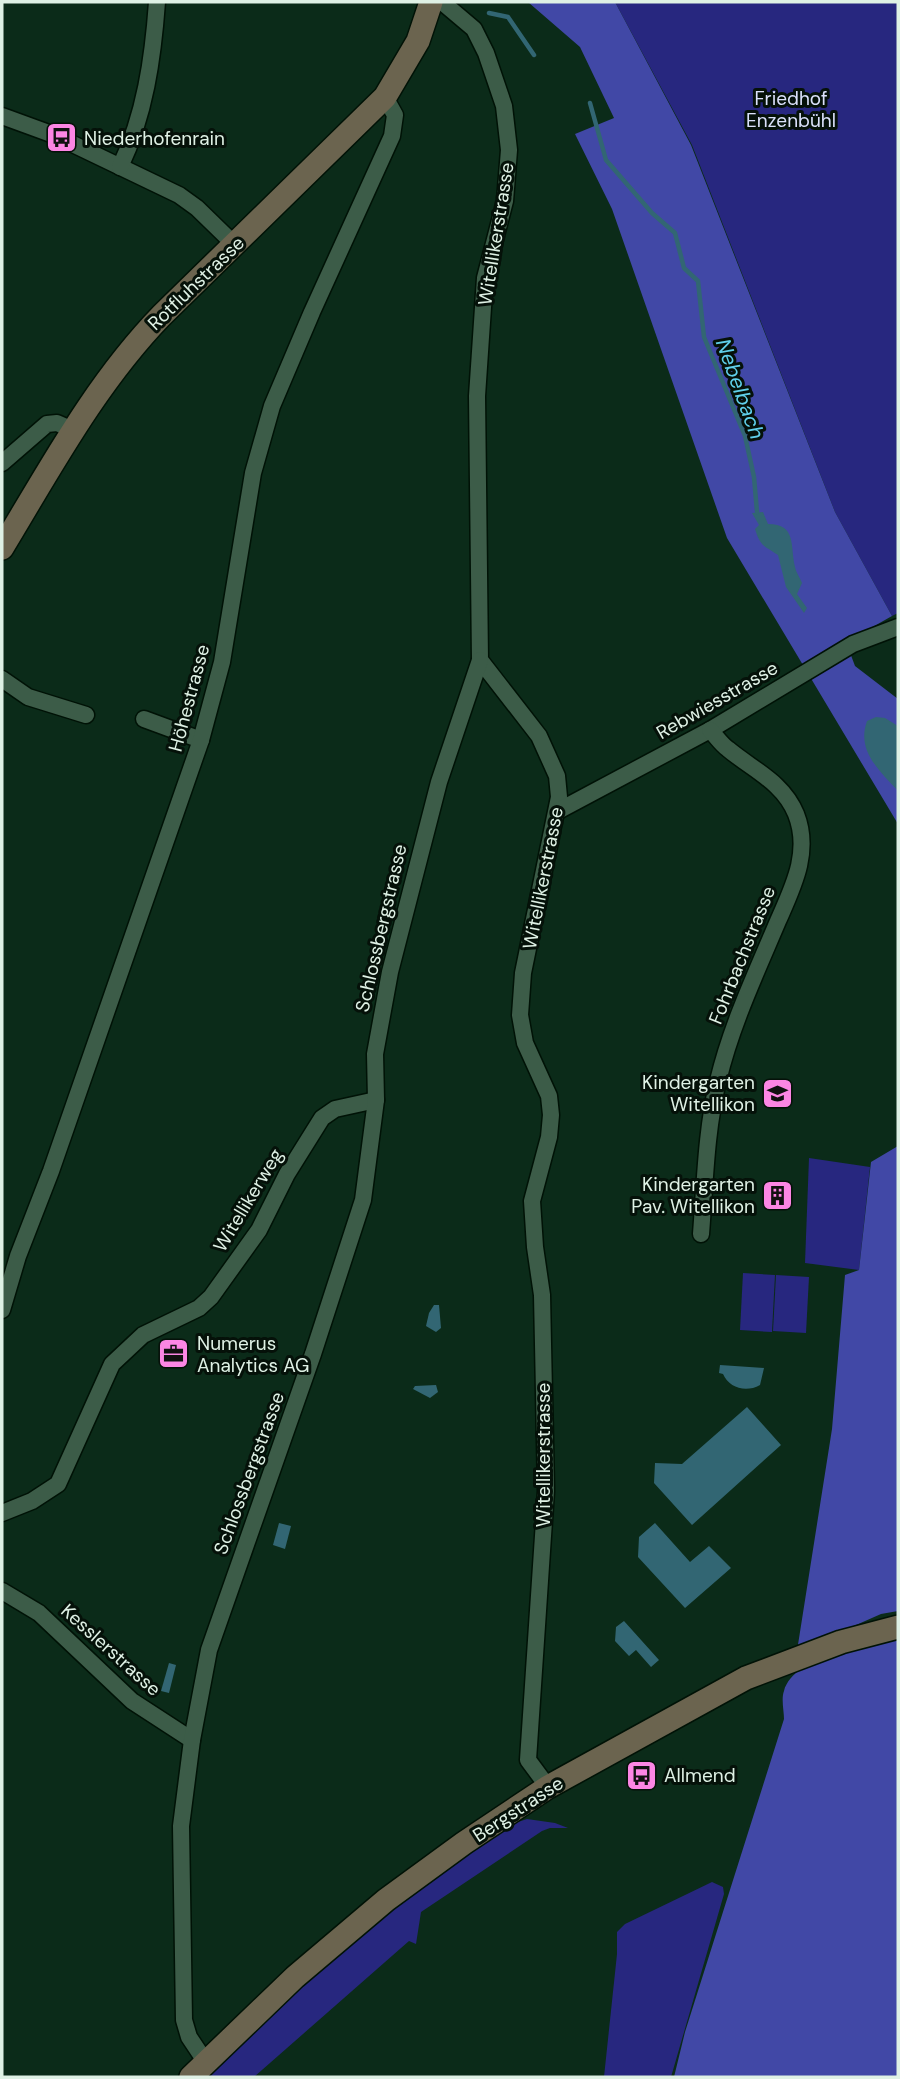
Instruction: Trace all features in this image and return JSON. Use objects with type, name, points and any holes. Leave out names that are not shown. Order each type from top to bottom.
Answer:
[{"type":"main road","name":"Rotfluhstrasse","points":[[2,548],[73,430],[112,372],[145,332],[384,97],[418,41],[431,2]]},
{"type":"main road","name":"Bergstrasse","points":[[198,2069],[295,1977],[386,1900],[464,1843],[548,1787],[746,1678],[841,1642],[898,1627]]},
{"type":"street","points":[[120,167],[144,99],[155,38],[157,2]]},
{"type":"street","name":"Witellikerstrasse","points":[[442,2],[474,29],[486,53],[504,106],[509,150],[505,201],[485,278],[477,396],[480,660],[539,736],[557,776],[558,811],[523,974],[520,1015],[525,1043],[549,1097],[551,1115],[549,1137],[532,1201],[542,1295],[546,1491],[528,1760],[548,1787]]},
{"type":"street","name":"Höhestrasse","points":[[2,1310],[18,1256],[51,1171],[201,740],[222,662],[253,472],[269,419],[312,312],[392,136],[395,115],[384,97]]},
{"type":"street","points":[[2,116],[54,135],[187,201],[235,245]]},
{"type":"street","points":[[2,463],[47,424],[57,423],[73,430]]},
{"type":"street","name":"Rebwiesstrasse","points":[[558,811],[710,730],[853,644],[898,626]]},
{"type":"street","name":"Schlossbergstrasse","points":[[198,2069],[184,2020],[181,1826],[192,1740],[209,1650],[313,1354],[363,1200],[376,1100],[375,1054],[390,972],[439,782],[480,660]]},
{"type":"street","points":[[2,679],[29,697],[86,715]]},
{"type":"street","points":[[144,719],[201,740]]},
{"type":"street","name":"Fohrbachstrasse","points":[[701,1234],[708,1139],[718,1081],[754,976],[795,880],[801,862],[802,837],[796,814],[783,792],[767,776],[727,748],[710,730]]},
{"type":"street","name":"Witellikerweg","points":[[2,1513],[32,1501],[58,1484],[112,1364],[143,1335],[199,1308],[211,1297],[259,1230],[287,1174],[322,1118],[335,1109],[376,1100]]},
{"type":"street","name":"Kesslerstrasse","points":[[2,1591],[39,1613],[132,1701],[192,1740]]},
{"type":"green space","name":"Friedhof Enzenbühl","points":[[615,2],[898,2],[898,613],[892,616],[835,512],[692,145]]},
{"type":"green space","points":[[809,1158],[870,1167],[859,1270],[805,1263]]},
{"type":"green space","points":[[743,1273],[775,1275],[772,1332],[740,1330]]},
{"type":"green space","points":[[776,1275],[809,1277],[806,1333],[773,1331]]},
{"type":"green space","points":[[527,1819],[568,1828],[542,1831],[421,1912],[416,1944],[409,1941],[254,2077],[206,2077],[287,1996],[405,1898],[475,1847],[515,1823]]},
{"type":"green space","points":[[712,1882],[723,1887],[724,1894],[671,2077],[604,2077],[617,1932],[625,1924]]},
{"type":"shaded area","points":[[528,2],[615,2],[691,145],[835,512],[892,616],[846,642],[855,666],[898,699],[898,824],[727,538],[612,209],[575,134],[614,118],[580,47]]},
{"type":"shaded area","points":[[898,1146],[898,1611],[881,1614],[797,1651],[832,1429],[845,1275],[859,1270],[871,1162]]},
{"type":"shaded area","points":[[898,1640],[898,2077],[674,2077],[685,2032],[784,1719],[784,1691],[791,1678],[816,1660],[851,1649]]},
{"type":"water","points":[[763,512],[768,524],[777,525],[788,532],[795,567],[802,583],[797,594],[807,608],[804,613],[786,587],[778,555],[759,540],[755,529],[759,525],[752,513]]},
{"type":"water","points":[[876,717],[885,718],[898,726],[898,791],[877,768],[867,751],[864,732],[867,721]]},
{"type":"water","points":[[434,1305],[439,1305],[441,1328],[436,1332],[426,1326]]},
{"type":"water","points":[[720,1365],[764,1368],[760,1385],[749,1389],[734,1386],[719,1373]]},
{"type":"water","points":[[436,1385],[438,1392],[430,1398],[413,1389],[415,1386]]},
{"type":"water","points":[[747,1407],[781,1445],[692,1525],[654,1483],[655,1463],[682,1464]]},
{"type":"water","points":[[279,1523],[291,1526],[285,1549],[273,1545]]},
{"type":"water","points":[[655,1523],[690,1562],[709,1546],[731,1568],[685,1608],[638,1557],[639,1537]]},
{"type":"water","points":[[624,1621],[659,1660],[651,1667],[636,1650],[629,1656],[615,1641],[616,1627]]},
{"type":"water","points":[[169,1663],[176,1665],[169,1693],[161,1691]]},
{"type":"waterway","name":"Nebelbach","points":[[489,13],[508,17],[534,55]]},
{"type":"waterway","name":"Nebelbach","points":[[590,103],[606,160],[652,213],[675,233],[684,268],[698,281],[704,337],[745,436],[754,477],[757,512]]},
{"type":"place","name":"Niederhofenrain","points":[[61,138]]},
{"type":"place","name":"Kindergarten Witellikon","points":[[778,1093]]},
{"type":"place","name":"Kindergarten Pav. Witellikon","points":[[778,1195]]},
{"type":"place","name":"Numerus Analytics AG","points":[[174,1354]]},
{"type":"place","name":"Allmend","points":[[641,1775]]}]
